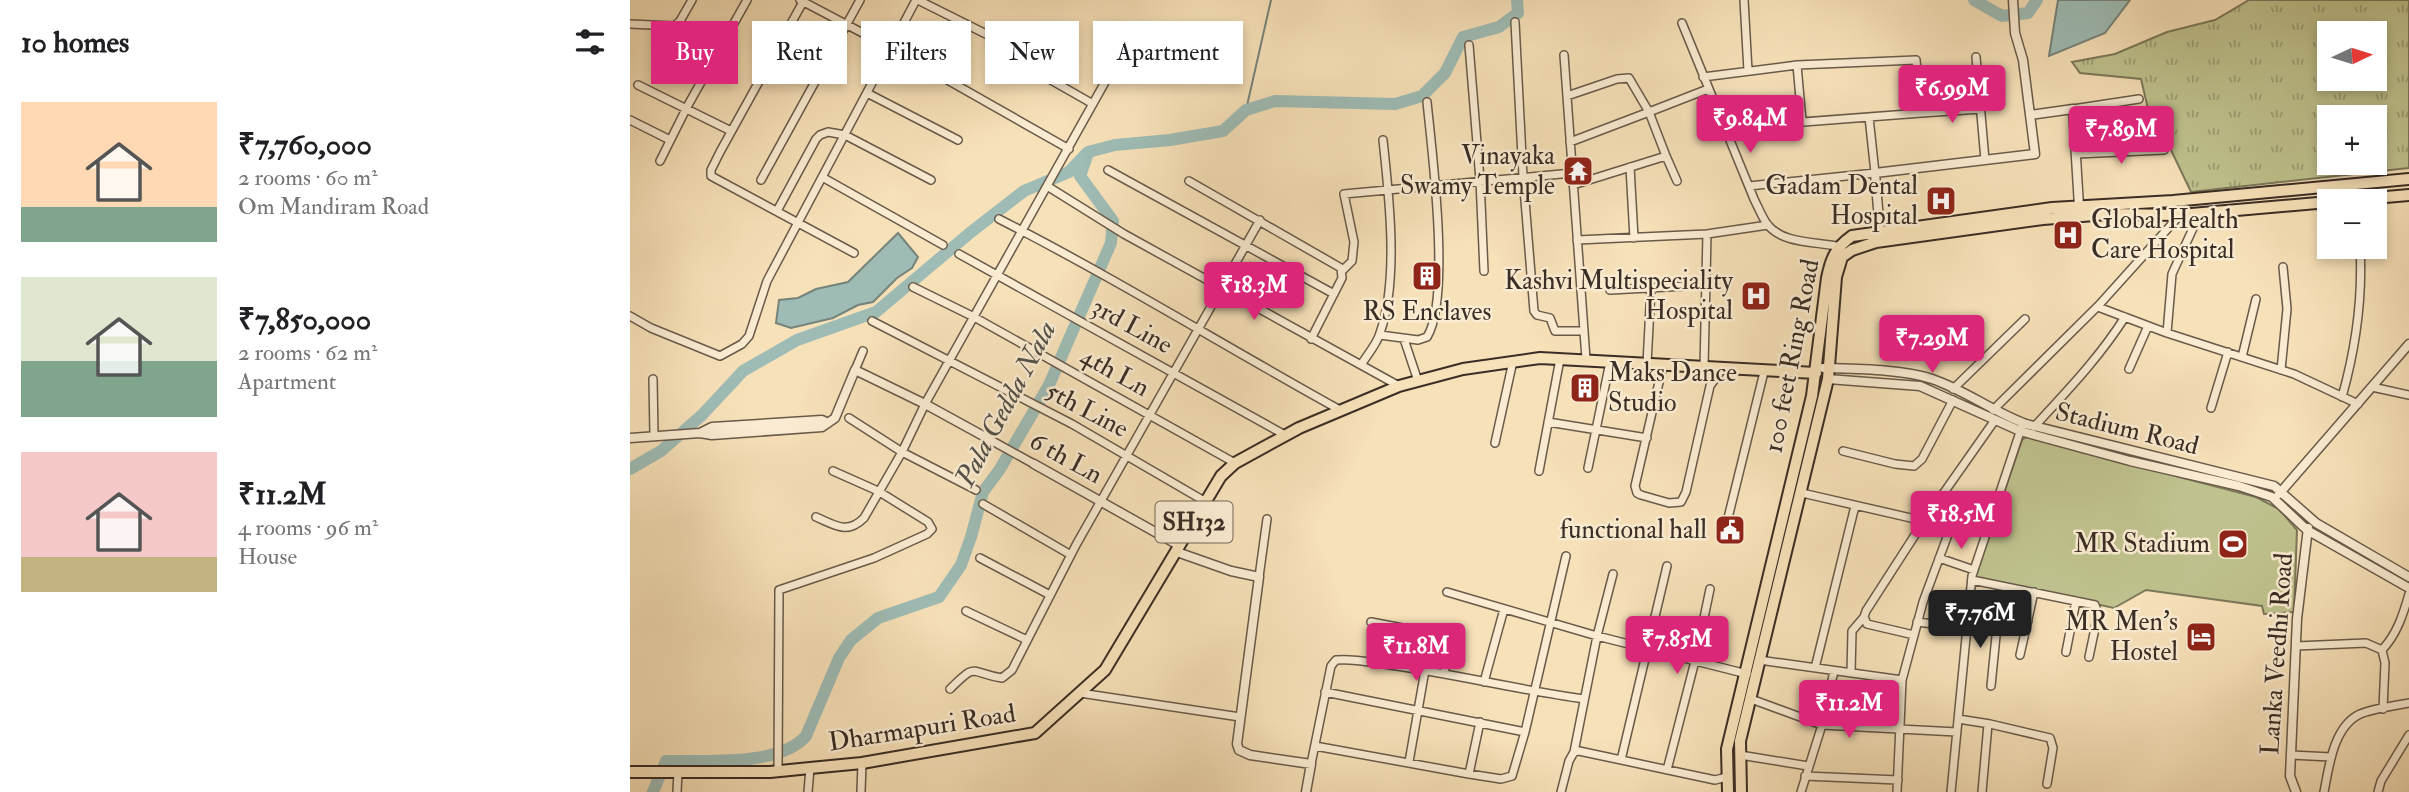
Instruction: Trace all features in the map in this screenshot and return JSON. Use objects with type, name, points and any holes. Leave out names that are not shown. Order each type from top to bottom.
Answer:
[{"type":"main road","name":"100 feet Ring Road","points":[[1728,792],[1727,749],[1750,674],[1816,373],[1830,260],[1838,246],[1852,236],[1880,232],[2409,179]]},
{"type":"main road","name":"100 feet Ring Road","points":[[2387,197],[2409,195]]},
{"type":"main road","name":"100 feet Ring Road","points":[[1741,792],[1740,741],[1751,699],[1750,674],[1759,660],[1829,374],[1836,276],[1842,257],[1852,250],[1875,242],[2043,219],[2080,211],[2180,215],[2317,203]]},
{"type":"main road","name":"Dharmapuri Road","points":[[630,772],[778,771],[862,763],[1035,733],[1105,670],[1222,476],[1235,463],[1285,435],[1399,386],[1463,369],[1514,361],[1560,359],[1829,374]]},
{"type":"street","points":[[630,24],[674,26],[692,0]]},
{"type":"street","points":[[660,161],[747,0]]},
{"type":"street","points":[[860,0],[847,25],[861,32]]},
{"type":"street","points":[[906,21],[917,0],[985,34]]},
{"type":"street","points":[[1744,0],[1748,71]]},
{"type":"street","points":[[840,21],[802,1],[731,131],[711,170],[711,176],[854,253]]},
{"type":"street","points":[[1749,186],[2035,154],[2023,60],[2015,33],[2013,2]]},
{"type":"street","points":[[1515,22],[1523,176],[1534,311],[1537,315],[1550,318],[1556,331],[1584,331]]},
{"type":"street","points":[[1682,23],[1724,128],[1768,225],[1781,235],[1852,250]]},
{"type":"street","points":[[1469,45],[1484,271]]},
{"type":"street","points":[[1564,55],[1586,359]]},
{"type":"street","points":[[1976,57],[1985,160]]},
{"type":"street","points":[[1703,77],[1797,65],[1916,60],[1921,113]]},
{"type":"street","points":[[1797,65],[1802,121]]},
{"type":"street","points":[[1567,96],[1616,79],[1629,78],[1649,112],[1677,181]]},
{"type":"street","points":[[761,180],[814,84]]},
{"type":"street","points":[[630,316],[716,354],[725,355],[742,344],[749,336],[763,291],[872,84]]},
{"type":"street","points":[[954,84],[1069,149]]},
{"type":"street","points":[[1058,84],[1093,104]]},
{"type":"street","points":[[816,517],[840,527],[857,525],[864,518],[996,275],[1104,84]]},
{"type":"street","points":[[638,85],[731,131]]},
{"type":"street","points":[[1570,142],[1708,89]]},
{"type":"street","points":[[867,93],[958,140]]},
{"type":"street","points":[[2030,115],[2139,100]]},
{"type":"street","points":[[1380,335],[1418,340],[1429,335],[1438,296],[1435,185],[1427,102]]},
{"type":"street","points":[[1724,128],[1981,109]]},
{"type":"street","points":[[2073,109],[2080,211]]},
{"type":"street","points":[[1869,117],[1880,232]]},
{"type":"street","points":[[630,120],[670,140]]},
{"type":"street","points":[[777,211],[820,135],[833,131],[931,180]]},
{"type":"street","points":[[1361,365],[1380,335],[1389,281],[1388,189],[1383,140]]},
{"type":"street","points":[[2076,154],[2164,150]]},
{"type":"street","points":[[1573,185],[1666,156]]},
{"type":"street","points":[[1630,167],[1634,237]]},
{"type":"street","points":[[1108,170],[1334,294]]},
{"type":"street","points":[[1342,271],[1352,261],[1354,243],[1343,194],[1572,173]]},
{"type":"street","points":[[822,177],[943,246]]},
{"type":"street","points":[[1189,181],[1335,263],[1342,271],[1342,278],[1311,339]]},
{"type":"street","points":[[1047,186],[1124,234],[1399,386]]},
{"type":"street","points":[[2167,333],[2172,274],[2200,212]]},
{"type":"street","points":[[1993,410],[2098,307],[2180,215]]},
{"type":"street","points":[[999,219],[1106,275],[1197,330],[1340,410]]},
{"type":"street","points":[[950,689],[971,671],[1004,678],[1012,670],[1071,555],[1260,220]]},
{"type":"street","points":[[1577,240],[1707,234],[1768,225]]},
{"type":"street","points":[[1704,368],[1707,234]]},
{"type":"street","name":"3rd Line","points":[[959,254],[1285,435]]},
{"type":"street","points":[[2342,397],[2354,354],[2358,327],[2360,259]]},
{"type":"street","points":[[2281,370],[2287,309],[2283,267]]},
{"type":"street","points":[[1610,290],[1706,285]]},
{"type":"street","name":"4th Ln","points":[[913,286],[974,317],[1235,463]]},
{"type":"street","points":[[1647,364],[1651,288]]},
{"type":"street","points":[[2242,357],[2256,299]]},
{"type":"street","points":[[2098,307],[2167,333],[2281,370],[2358,404]]},
{"type":"street","points":[[2034,427],[2110,341],[2125,317]]},
{"type":"street","points":[[1953,389],[2025,319]]},
{"type":"street","name":"5th Line","points":[[872,321],[1072,424],[1206,502]]},
{"type":"street","points":[[2129,369],[2148,326]]},
{"type":"street","points":[[1405,339],[1418,381]]},
{"type":"street","points":[[2274,499],[2409,344]]},
{"type":"street","points":[[630,438],[700,433],[712,427],[822,420],[828,423],[835,418],[863,351]]},
{"type":"street","points":[[2211,408],[2228,352]]},
{"type":"street","points":[[1539,471],[1560,359]]},
{"type":"street","points":[[1495,443],[1514,361]]},
{"type":"street","points":[[1588,468],[1610,362]]},
{"type":"street","points":[[1663,365],[1635,489],[1642,495],[1669,503],[1681,502],[1686,492],[1710,386],[1722,369]]},
{"type":"street","name":"6 th Ln","points":[[855,370],[987,438],[1101,501],[1179,549],[1231,571],[1259,577]]},
{"type":"street","points":[[1727,522],[1763,372]]},
{"type":"street","points":[[1829,374],[1920,386],[1995,420],[2022,427],[1972,580],[1951,792]]},
{"type":"street","name":"Stadium Road","points":[[1829,374],[1911,374],[1933,379],[2022,427],[2130,461],[2239,486],[2274,499],[2307,530],[2409,588]]},
{"type":"street","points":[[653,379],[654,436]]},
{"type":"street","points":[[2372,387],[2409,395]]},
{"type":"street","points":[[1843,451],[1914,466],[1922,459],[1954,400]]},
{"type":"street","points":[[849,418],[901,452],[976,490]]},
{"type":"street","points":[[1851,673],[1852,631],[1995,420]]},
{"type":"street","points":[[1548,422],[1647,438]]},
{"type":"street","name":"Stadium Road","points":[[2022,427],[2034,427],[2268,484],[2282,491],[2311,518],[2409,577]]},
{"type":"street","points":[[778,771],[779,590],[874,558],[928,534],[932,529],[928,522],[878,491],[833,471]]},
{"type":"street","points":[[1802,493],[1924,522]]},
{"type":"street","points":[[983,504],[1071,555]]},
{"type":"street","points":[[1815,668],[1855,506]]},
{"type":"street","name":"Lanka Veedhi Road","points":[[2296,792],[2290,776],[2296,646],[2307,530],[2311,518]]},
{"type":"street","points":[[1267,519],[1237,744],[1239,750],[1250,755],[1311,764]]},
{"type":"street","points":[[1897,792],[1902,680],[1917,622],[1953,521]]},
{"type":"street","points":[[1315,746],[1469,774],[1502,779],[1512,776],[1552,623],[1566,556]]},
{"type":"street","points":[[981,558],[1050,595]]},
{"type":"street","points":[[1939,558],[1974,570]]},
{"type":"street","points":[[1621,760],[1667,566]]},
{"type":"street","points":[[1561,792],[1574,752],[1597,636],[1613,574]]},
{"type":"street","points":[[1972,580],[2095,606],[2098,610],[2089,657]]},
{"type":"street","points":[[1667,770],[1710,589]]},
{"type":"street","points":[[1447,592],[1597,636],[1750,674]]},
{"type":"street","points":[[2020,655],[2034,592]]},
{"type":"street","points":[[2382,650],[2392,639],[2409,594]]},
{"type":"street","points":[[2066,652],[2076,601]]},
{"type":"street","points":[[1484,682],[1504,609]]},
{"type":"street","points":[[1969,610],[2028,621]]},
{"type":"street","points":[[966,611],[1027,640]]},
{"type":"street","points":[[1991,686],[1998,616]]},
{"type":"street","points":[[1864,617],[1867,624],[1875,628],[1914,635]]},
{"type":"street","points":[[1371,622],[1408,629],[1410,637],[1404,667]]},
{"type":"street","points":[[1917,622],[1967,628]]},
{"type":"street","points":[[1444,674],[1452,632]]},
{"type":"street","points":[[2296,646],[2366,643],[2382,650]]},
{"type":"street","points":[[2382,650],[2385,663],[2383,709]]},
{"type":"street","points":[[1306,792],[1325,692],[1331,666],[1336,660],[1425,670],[1533,692],[1584,699]]},
{"type":"street","points":[[1759,660],[1902,680]]},
{"type":"street","points":[[1409,762],[1425,670]]},
{"type":"street","points":[[1801,792],[1822,725],[1834,671]]},
{"type":"street","points":[[1325,692],[1525,732]]},
{"type":"street","points":[[1080,693],[1240,717]]},
{"type":"street","points":[[1751,699],[1822,725],[1957,732]]},
{"type":"street","points":[[2324,792],[2331,757],[2344,731],[2356,716],[2409,703]]},
{"type":"street","points":[[1958,719],[2050,738],[2053,748],[2047,784]]},
{"type":"street","points":[[1469,774],[1480,722]]},
{"type":"street","points":[[1982,792],[1988,724]]},
{"type":"street","points":[[2378,792],[2381,782],[2408,739]]},
{"type":"street","points":[[1574,752],[1715,780],[1727,777]]},
{"type":"street","points":[[1740,755],[1808,766]]},
{"type":"street","points":[[2291,755],[2331,757]]},
{"type":"street","points":[[861,792],[862,763]]},
{"type":"street","points":[[808,792],[810,768]]},
{"type":"street","points":[[677,792],[678,772]]},
{"type":"street","points":[[1805,776],[1898,780]]},
{"type":"green space","points":[[2249,0],[2409,0],[2409,168],[2387,170],[2387,105],[2317,105],[2317,175],[2345,175],[2191,192],[2171,150],[2156,143],[2141,79],[2080,73],[2072,62],[2115,54],[2167,32],[2215,20]]},
{"type":"green space","points":[[2026,437],[2256,497],[2279,509],[2297,530],[2294,612],[2264,614],[2262,606],[2146,590],[2114,608],[1975,578],[2022,440]]},
{"type":"water","points":[[2058,0],[2130,0],[2105,33],[2049,56]]},
{"type":"water","points":[[898,233],[918,257],[912,268],[897,278],[873,302],[858,305],[833,318],[791,328],[776,323],[779,300],[798,298],[816,289],[848,282]]},
{"type":"waterway","points":[[1246,110],[1271,0]]},
{"type":"waterway","points":[[630,469],[661,451],[702,415],[743,371],[797,340],[876,312],[1024,191],[1069,172],[1088,152],[1115,145],[1170,140],[1223,131],[1246,110],[1275,101],[1395,104],[1422,96],[1445,73],[1463,37],[1499,27],[1518,13],[1517,0]]},
{"type":"waterway","points":[[1974,0],[2002,16],[2028,13],[2037,0]]},
{"type":"waterway","name":"Pala Gedda Nala","points":[[653,792],[666,761],[740,760],[778,753],[794,746],[806,736],[839,658],[851,640],[878,618],[939,597],[961,565],[983,492],[1000,469],[1049,385],[1111,243],[1113,221],[1080,176],[1087,156]]},
{"type":"place","name":"Vinayaka Swamy Temple","points":[[1578,171]]},
{"type":"place","name":"Gadam Dental Hospital","points":[[1941,201]]},
{"type":"place","name":"Global Health Care Hospital","points":[[2068,235]]},
{"type":"place","name":"RS Enclaves","points":[[1427,276]]},
{"type":"place","name":"Kashvi Multispeciality Hospital","points":[[1756,296]]},
{"type":"place","name":"Maks Dance Studio","points":[[1585,388]]},
{"type":"place","name":"functional hall","points":[[1730,530]]},
{"type":"place","name":"MR Stadium","points":[[2233,544]]},
{"type":"place","name":"MR Men's Hostel","points":[[2201,637]]}]
